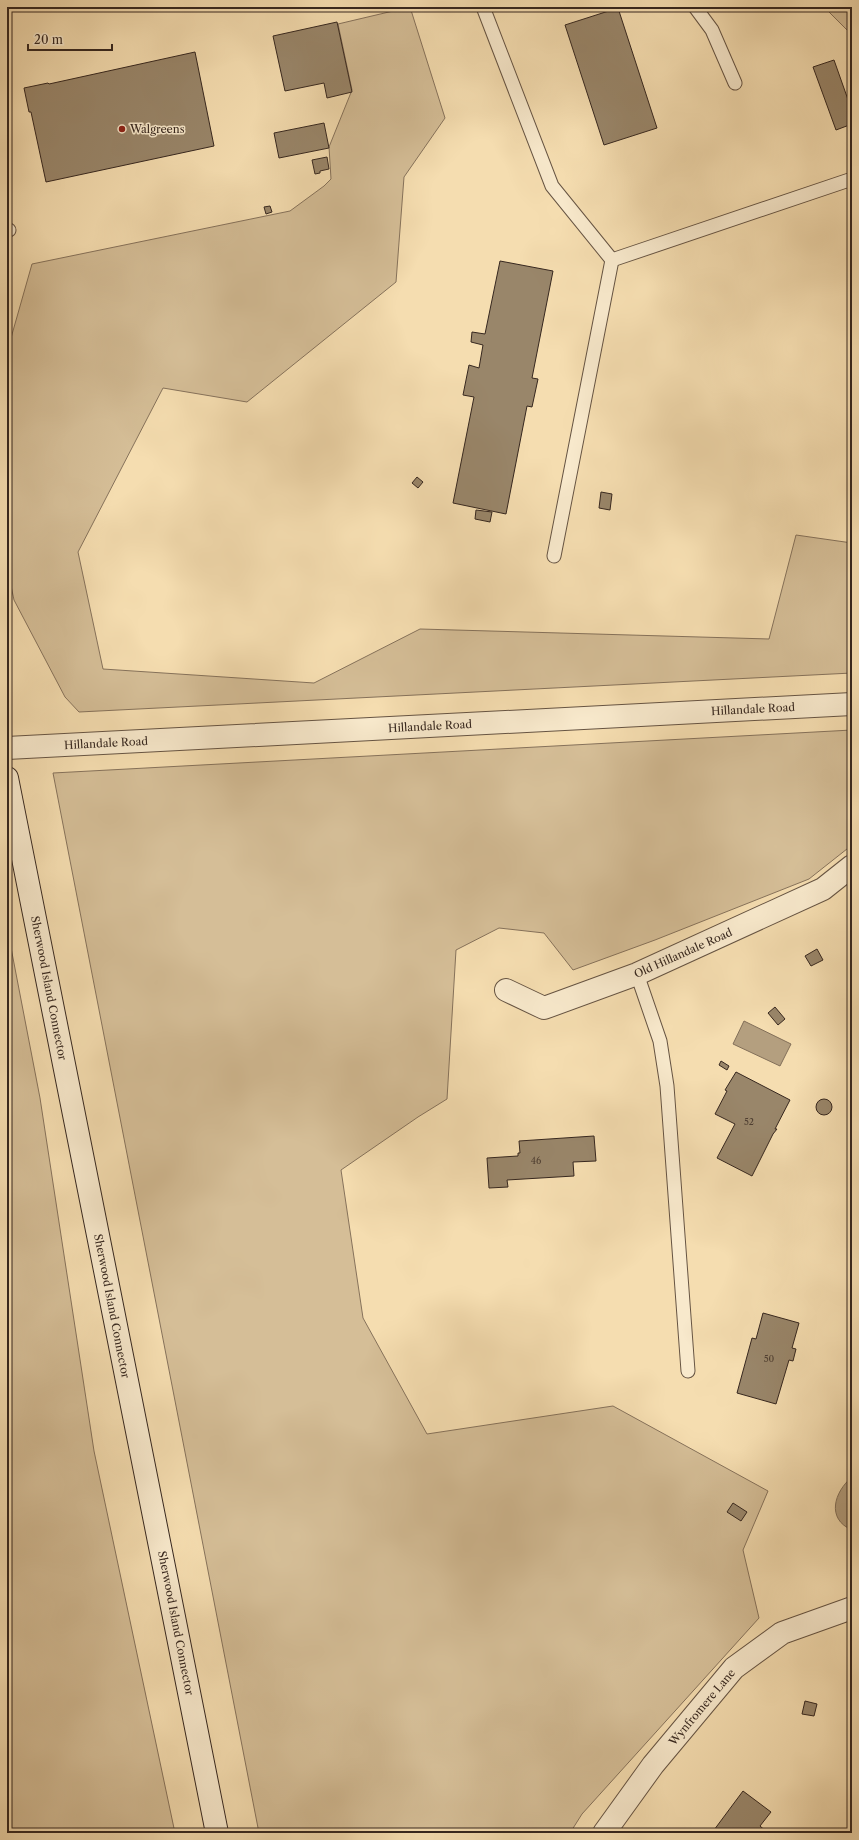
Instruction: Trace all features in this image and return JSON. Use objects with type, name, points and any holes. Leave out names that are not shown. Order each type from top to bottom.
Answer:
[{"type":"street","name":"Hillandale Road","points":[[7,748],[852,704]]},
{"type":"street","name":"Sherwood Island Connector","points":[[7,778],[218,1833]]},
{"type":"street","name":"Old Hillandale Road","points":[[506,990],[544,1008],[637,974],[823,890],[852,866]]},
{"type":"street","name":"Wynfromere Lane","points":[[604,1833],[653,1765],[734,1668],[782,1633],[852,1608]]},
{"type":"lane","points":[[483,7],[552,186],[612,260]]},
{"type":"lane","points":[[695,7],[712,30],[735,83]]},
{"type":"lane","points":[[612,260],[852,179]]},
{"type":"lane","points":[[554,556],[612,260]]},
{"type":"lane","points":[[637,974],[660,1041],[667,1086],[688,1371]]},
{"type":"shaded area","points":[[410,7],[445,118],[404,177],[396,282],[247,402],[163,388],[78,552],[103,669],[314,683],[420,629],[769,639],[796,535],[852,543],[852,673],[79,712],[65,697],[14,600],[7,567],[7,352],[32,264],[290,211],[324,186],[331,179],[329,147],[352,90],[338,24]]},
{"type":"shaded area","points":[[824,7],[852,7],[852,35]]},
{"type":"shaded area","points":[[852,730],[852,845],[809,879],[655,940],[573,970],[544,933],[499,928],[456,950],[447,1099],[341,1170],[363,1318],[427,1434],[613,1406],[768,1491],[743,1550],[759,1618],[582,1814],[570,1833],[259,1833],[53,773]]},
{"type":"shaded area","points":[[7,927],[40,1098],[94,1451],[175,1833],[7,1833]]},
{"type":"shaded area","points":[[744,1021],[791,1044],[780,1066],[733,1044]]},
{"type":"shaded area","points":[[852,1477],[852,1530],[838,1519],[836,1505],[837,1497],[841,1490]]},
{"type":"building","points":[[618,8],[657,128],[604,145],[565,25]]},
{"type":"building","points":[[337,22],[352,92],[327,98],[324,83],[285,91],[273,36]]},
{"type":"building","name":"Walgreens","points":[[195,52],[214,146],[46,182],[31,112],[29,112],[24,88],[49,84]]},
{"type":"building","points":[[834,60],[852,111],[852,124],[836,130],[813,67]]},
{"type":"building","points":[[324,123],[329,148],[279,158],[274,133]]},
{"type":"building","points":[[327,157],[329,169],[315,174],[312,160]]},
{"type":"building","points":[[270,206],[272,212],[266,214],[264,207]]},
{"type":"building","points":[[500,261],[553,271],[532,378],[538,379],[532,407],[527,406],[506,514],[453,503],[474,397],[463,395],[469,365],[479,368],[483,345],[471,342],[472,332],[485,334]]},
{"type":"building","points":[[417,477],[423,482],[418,488],[412,483]]},
{"type":"building","points":[[601,492],[612,494],[610,510],[599,508]]},
{"type":"building","points":[[476,510],[492,512],[490,522],[475,519]]},
{"type":"building","points":[[817,949],[823,960],[811,966],[805,956]]},
{"type":"building","points":[[775,1007],[785,1019],[778,1025],[768,1013]]},
{"type":"building","points":[[721,1061],[729,1066],[727,1070],[719,1065]]},
{"type":"building","points":[[736,1072],[790,1100],[775,1129],[777,1129],[752,1176],[717,1158],[735,1124],[715,1114],[727,1091],[725,1090]]},
{"type":"building","points":[[824,1099],[831,1104],[832,1107],[827,1114],[824,1115],[817,1110],[816,1107],[821,1100]]},
{"type":"building","points":[[594,1136],[596,1161],[573,1162],[574,1176],[507,1180],[508,1187],[489,1188],[487,1158],[518,1156],[518,1153],[520,1153],[519,1141]]},
{"type":"building","points":[[763,1313],[799,1323],[792,1348],[796,1349],[793,1361],[789,1360],[776,1404],[737,1393],[752,1338],[756,1339]]},
{"type":"building","points":[[733,1503],[747,1512],[741,1521],[727,1512]]},
{"type":"building","points":[[805,1701],[817,1704],[814,1716],[802,1714]]},
{"type":"building","points":[[743,1791],[771,1812],[760,1826],[768,1833],[709,1833],[712,1829],[714,1830]]},
{"type":"place","name":"Walgreens","points":[[122,129]]}]
